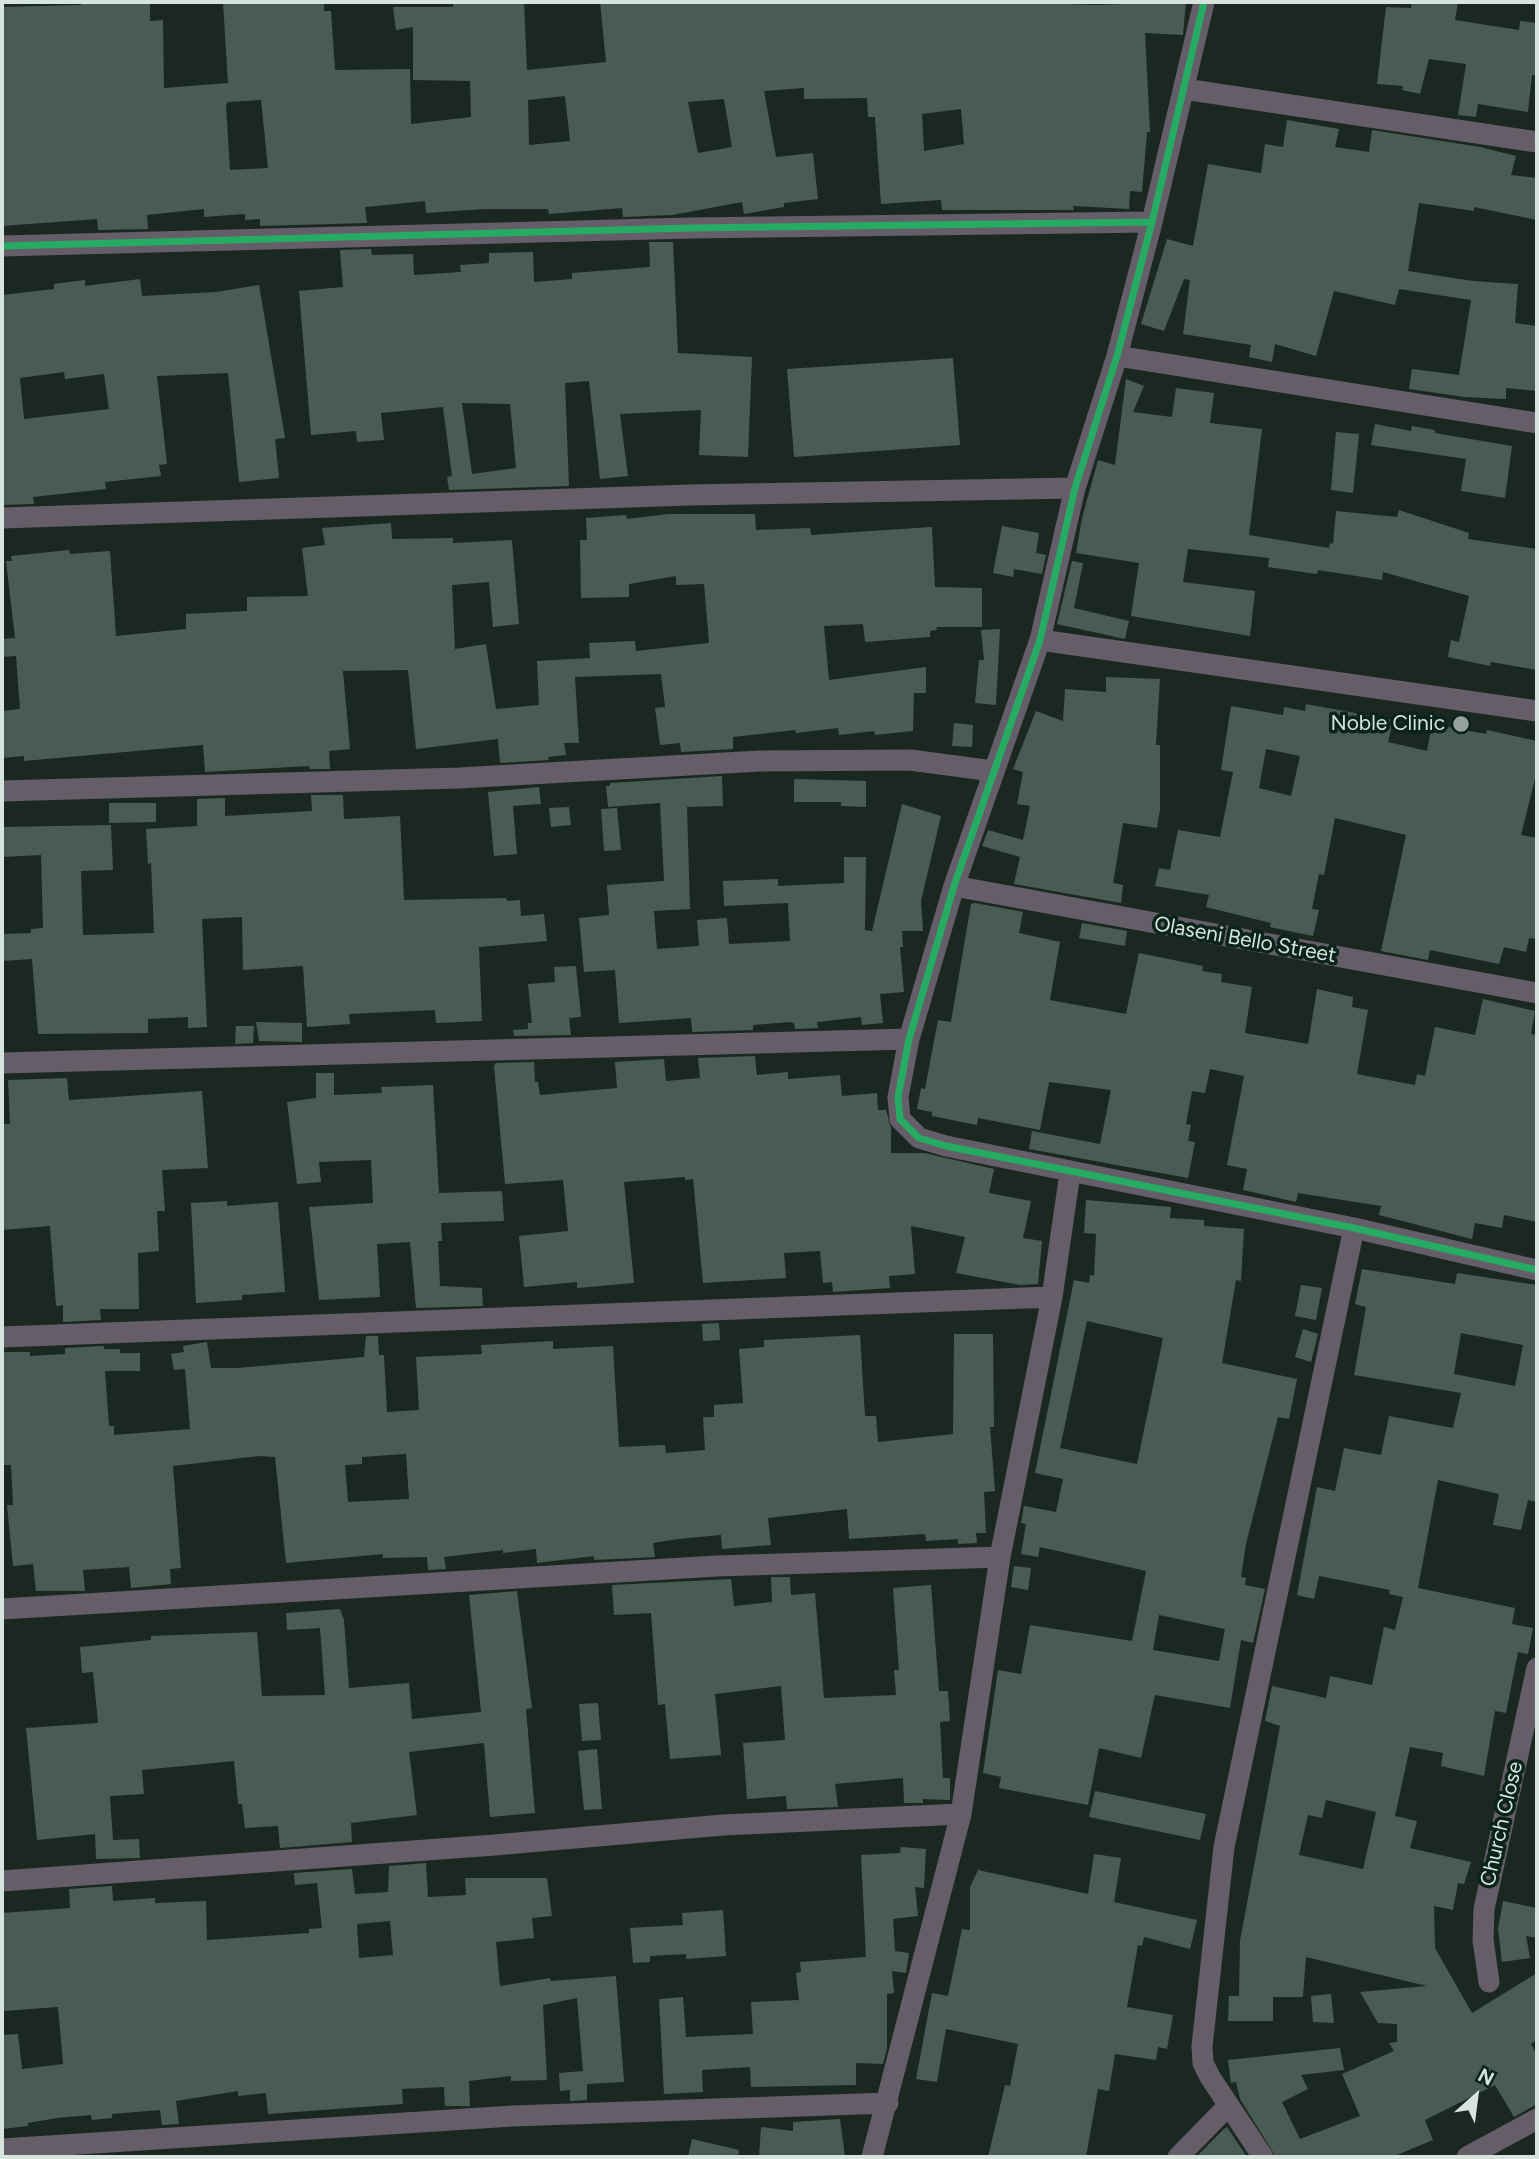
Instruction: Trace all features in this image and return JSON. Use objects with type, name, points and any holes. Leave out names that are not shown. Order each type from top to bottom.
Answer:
[{"type":"street","points":[[1204,2],[1152,222],[1117,356],[1075,488],[1040,640],[954,886],[909,1039],[898,1097],[900,1119],[919,1138],[1070,1173],[1354,1228],[1537,1270]]},
{"type":"street","points":[[1184,89],[1537,142]]},
{"type":"street","points":[[2,246],[284,241],[691,228],[1152,222]]},
{"type":"street","points":[[1117,356],[1537,423]]},
{"type":"street","points":[[2,518],[690,495],[1075,488]]},
{"type":"street","points":[[1040,640],[1537,711]]},
{"type":"street","points":[[2,791],[459,778],[760,761],[910,760],[993,771]]},
{"type":"street","name":"Olaseni Bello Street","points":[[954,886],[1537,993]]},
{"type":"street","points":[[2,1063],[909,1039]]},
{"type":"street","points":[[872,2157],[961,1814],[1000,1557],[1052,1297],[1070,1173]]},
{"type":"street","points":[[1263,2157],[1203,2063],[1202,2046],[1224,1847],[1354,1228]]},
{"type":"street","points":[[2,1337],[1052,1297]]},
{"type":"street","points":[[2,1609],[717,1566],[1000,1557]]},
{"type":"street","name":"Church Close","points":[[1489,1982],[1483,1940],[1483,1909],[1537,1668]]},
{"type":"street","points":[[2,1881],[495,1845],[723,1825],[961,1814]]},
{"type":"street","points":[[2,2149],[68,2151],[513,2116],[888,2103]]},
{"type":"street","points":[[1178,2157],[1228,2106]]},
{"type":"street","points":[[1467,2157],[1537,2119]]},
{"type":"building","points":[[81,2],[150,2],[150,21],[163,20],[164,88],[228,83],[223,2],[324,2],[324,11],[331,11],[335,70],[410,69],[411,124],[471,117],[470,81],[413,80],[413,27],[396,30],[393,7],[453,7],[453,2],[524,2],[527,70],[606,62],[600,2],[1065,2],[1095,5],[1186,2],[1183,35],[1145,33],[1150,132],[1147,132],[1142,192],[1130,191],[1129,209],[1073,206],[1074,210],[942,210],[941,200],[881,204],[875,117],[868,117],[867,98],[804,99],[804,88],[764,91],[776,157],[813,153],[818,199],[784,203],[784,207],[744,214],[742,202],[672,215],[623,217],[622,208],[549,214],[548,209],[426,213],[425,201],[365,207],[367,223],[260,226],[260,219],[245,220],[245,214],[204,217],[204,209],[147,215],[148,229],[98,230],[97,219],[2,226],[2,7],[81,5]],"holes":[[[565,96],[570,141],[529,145],[528,100]],[[724,99],[732,147],[698,153],[688,102]],[[261,100],[268,168],[230,170],[228,102]],[[961,109],[964,144],[924,151],[922,114]]]},
{"type":"building","points":[[1412,2],[1458,2],[1455,20],[1519,30],[1520,21],[1537,23],[1537,75],[1532,75],[1528,112],[1478,104],[1476,117],[1458,115],[1466,64],[1429,59],[1420,94],[1402,90],[1403,86],[1377,84],[1386,7],[1411,8]]},
{"type":"building","points":[[1287,120],[1339,129],[1335,147],[1369,152],[1372,130],[1480,147],[1516,156],[1511,175],[1537,178],[1537,220],[1474,207],[1474,211],[1419,203],[1408,271],[1473,281],[1518,284],[1515,323],[1537,326],[1537,391],[1506,388],[1506,399],[1465,397],[1409,389],[1412,369],[1459,375],[1471,300],[1399,289],[1395,305],[1334,291],[1316,356],[1275,344],[1272,362],[1249,357],[1251,345],[1183,334],[1190,280],[1184,279],[1164,331],[1141,324],[1167,239],[1193,246],[1208,164],[1261,173],[1265,144],[1283,147]]},
{"type":"building","points":[[649,242],[673,242],[678,353],[752,357],[748,457],[699,455],[701,410],[620,414],[628,476],[600,479],[589,381],[565,383],[569,486],[449,490],[447,477],[452,476],[443,407],[381,413],[384,440],[357,442],[356,431],[311,435],[299,291],[343,287],[340,250],[371,249],[372,255],[413,254],[414,275],[461,272],[460,265],[489,263],[489,253],[533,252],[534,282],[572,279],[572,273],[650,267]],"holes":[[[462,403],[510,404],[516,468],[472,474]]]},
{"type":"building","points":[[140,279],[142,296],[216,292],[259,285],[285,438],[275,439],[279,478],[239,482],[228,373],[157,376],[167,464],[159,465],[161,476],[105,482],[106,489],[33,497],[34,504],[2,505],[2,295],[54,289],[54,284],[85,280],[85,286]],"holes":[[[64,372],[65,379],[104,374],[109,409],[24,419],[20,378]]]},
{"type":"building","points":[[953,358],[960,445],[794,457],[787,369]]},
{"type":"building","points":[[1126,379],[1144,386],[1133,412],[1172,417],[1176,388],[1214,393],[1210,423],[1262,429],[1249,535],[1329,548],[1330,543],[1333,544],[1336,511],[1397,517],[1399,510],[1469,533],[1468,539],[1537,549],[1537,670],[1491,662],[1490,666],[1448,657],[1451,640],[1459,642],[1469,596],[1383,572],[1382,580],[1318,570],[1317,574],[1268,567],[1269,558],[1188,549],[1183,582],[1255,591],[1250,636],[1131,616],[1139,563],[1076,553],[1082,518],[1098,460],[1115,465]]},
{"type":"building","points":[[1375,424],[1411,431],[1412,426],[1435,430],[1435,433],[1512,446],[1505,498],[1461,491],[1466,459],[1371,445]]},
{"type":"building","points":[[1336,432],[1359,434],[1353,493],[1331,490]]},
{"type":"building","points":[[668,514],[755,514],[756,530],[810,528],[811,535],[932,527],[935,587],[982,588],[982,627],[936,627],[937,630],[930,631],[930,637],[865,642],[863,624],[824,626],[829,680],[926,667],[926,693],[914,693],[913,731],[875,735],[874,731],[839,735],[838,728],[796,733],[795,730],[733,737],[733,749],[681,752],[680,743],[660,745],[655,708],[665,707],[661,674],[575,677],[579,743],[564,743],[566,755],[548,757],[549,760],[500,763],[498,739],[416,749],[408,670],[343,671],[350,749],[329,751],[330,769],[310,769],[309,766],[205,772],[203,745],[24,761],[24,756],[2,758],[2,711],[20,709],[16,656],[2,657],[2,639],[15,638],[6,561],[12,561],[11,556],[69,550],[70,554],[110,551],[116,636],[186,629],[186,614],[247,611],[247,597],[308,596],[302,548],[325,545],[322,528],[391,523],[392,539],[453,538],[453,543],[512,540],[519,624],[493,627],[489,582],[452,585],[455,649],[486,644],[496,709],[539,705],[537,661],[590,658],[589,643],[635,641],[636,651],[709,643],[704,584],[676,585],[676,576],[629,584],[629,597],[581,598],[580,540],[587,540],[586,518],[626,515],[627,519]]},
{"type":"building","points":[[1002,526],[1039,533],[1036,553],[1046,555],[1042,574],[1014,569],[1013,577],[993,573]]},
{"type":"building","points":[[1072,561],[1083,563],[1074,608],[1129,621],[1125,639],[1057,624]]},
{"type":"building","points":[[1000,629],[996,705],[975,703],[979,660],[984,660],[981,630]]},
{"type":"building","points":[[1106,677],[1160,679],[1156,745],[1160,745],[1160,809],[1157,828],[1123,823],[1113,883],[1123,885],[1121,903],[1014,884],[1020,857],[982,846],[988,830],[1023,840],[1030,806],[1017,804],[1023,772],[1013,769],[1036,711],[1063,721],[1065,689],[1106,692]]},
{"type":"building","points":[[1306,704],[1393,720],[1388,742],[1427,751],[1432,724],[1486,734],[1487,730],[1537,741],[1537,771],[1521,835],[1537,838],[1537,939],[1529,938],[1526,952],[1504,947],[1499,964],[1430,950],[1428,960],[1381,951],[1406,835],[1335,818],[1324,875],[1319,874],[1312,909],[1319,910],[1313,936],[1270,927],[1271,923],[1206,907],[1209,895],[1155,886],[1159,868],[1170,870],[1178,830],[1220,837],[1233,772],[1221,770],[1231,706],[1283,715],[1284,707],[1305,711]],"holes":[[[1266,749],[1300,756],[1291,796],[1259,788]]]},
{"type":"building","points":[[954,723],[973,725],[972,747],[952,746]]},
{"type":"building","points":[[722,776],[723,806],[687,807],[690,909],[654,911],[657,949],[699,946],[697,920],[727,918],[729,944],[790,941],[788,903],[724,906],[723,881],[778,879],[778,886],[844,883],[844,857],[866,857],[865,930],[872,931],[902,804],[941,816],[921,901],[923,931],[902,931],[903,947],[900,947],[904,992],[880,994],[883,1023],[862,1025],[861,1017],[817,1022],[818,1028],[795,1029],[794,1023],[790,1022],[753,1025],[753,1030],[692,1032],[691,1018],[619,1023],[615,970],[584,972],[579,918],[609,915],[607,885],[664,881],[660,803],[608,807],[606,786],[610,786],[610,783]]},
{"type":"building","points":[[794,779],[866,781],[866,807],[841,806],[841,802],[794,802]]},
{"type":"building","points":[[539,787],[541,804],[513,806],[517,854],[494,856],[488,792]]},
{"type":"building","points":[[311,795],[343,795],[344,819],[400,816],[404,900],[506,898],[507,901],[520,900],[521,916],[544,914],[547,941],[479,947],[482,1021],[436,1023],[435,1010],[349,1014],[350,1024],[307,1027],[303,966],[243,970],[242,917],[202,919],[207,1027],[188,1028],[188,1017],[148,1019],[148,1033],[38,1034],[32,959],[2,961],[2,934],[31,933],[31,929],[43,928],[41,855],[2,857],[2,827],[111,825],[113,870],[81,871],[83,935],[154,933],[151,863],[148,864],[146,829],[197,826],[197,799],[225,798],[225,816],[312,811]]},
{"type":"building","points":[[109,803],[156,803],[156,822],[109,823]]},
{"type":"building","points":[[569,807],[571,825],[551,827],[549,808]]},
{"type":"building","points":[[617,808],[621,850],[604,851],[601,809]]},
{"type":"building","points":[[971,904],[1023,912],[1019,933],[1060,942],[1050,1000],[1126,1014],[1139,953],[1203,966],[1202,971],[1222,974],[1221,982],[1252,987],[1245,1033],[1308,1044],[1317,989],[1353,997],[1352,1007],[1368,1010],[1357,1074],[1415,1085],[1417,1074],[1425,1076],[1435,1027],[1475,1035],[1483,999],[1535,1011],[1531,1034],[1537,1035],[1537,1222],[1504,1215],[1502,1228],[1475,1223],[1472,1239],[1379,1215],[1381,1206],[1298,1193],[1296,1202],[1243,1190],[1247,1169],[1227,1165],[1244,1076],[1210,1069],[1205,1093],[1192,1091],[1186,1124],[1191,1125],[1188,1141],[1195,1142],[1188,1178],[1029,1149],[1032,1131],[1100,1144],[1111,1090],[1049,1082],[1040,1130],[978,1118],[977,1125],[932,1116],[932,1112],[917,1109],[921,1088],[925,1089],[938,1020],[951,1022]]},
{"type":"building","points":[[1082,923],[1127,931],[1125,946],[1079,938]]},
{"type":"building","points":[[576,966],[581,1017],[569,1018],[571,1035],[514,1036],[513,1030],[528,1029],[528,1023],[532,1023],[528,984],[555,982],[554,967]]},
{"type":"building","points":[[256,1022],[302,1023],[302,1042],[259,1041]]},
{"type":"building","points":[[236,1026],[254,1026],[253,1043],[235,1044]]},
{"type":"building","points":[[755,1056],[757,1075],[788,1072],[788,1079],[840,1075],[842,1096],[877,1093],[878,1110],[886,1110],[891,1128],[891,1153],[924,1153],[994,1169],[989,1193],[1031,1201],[1023,1238],[1042,1241],[1038,1284],[1020,1285],[956,1273],[965,1237],[911,1226],[915,1274],[889,1276],[890,1288],[833,1292],[832,1282],[823,1283],[820,1251],[784,1253],[786,1278],[703,1283],[693,1179],[685,1180],[685,1177],[624,1182],[634,1283],[577,1288],[577,1282],[524,1287],[519,1236],[568,1231],[563,1180],[505,1184],[494,1066],[496,1063],[534,1062],[535,1082],[538,1082],[540,1095],[617,1088],[615,1062],[664,1059],[666,1081],[700,1078],[698,1058]]},
{"type":"building","points":[[316,1073],[334,1073],[334,1095],[382,1093],[381,1087],[433,1085],[439,1193],[502,1191],[504,1221],[441,1223],[442,1241],[438,1241],[440,1286],[482,1288],[483,1306],[416,1308],[410,1242],[377,1244],[380,1297],[319,1300],[309,1207],[373,1203],[371,1160],[319,1162],[321,1182],[297,1184],[287,1102],[316,1098]]},
{"type":"building","points":[[67,1078],[69,1100],[202,1091],[208,1168],[162,1170],[165,1211],[157,1211],[159,1251],[138,1253],[139,1309],[100,1309],[101,1320],[63,1322],[63,1305],[56,1306],[50,1226],[2,1230],[2,1124],[10,1124],[8,1080]]},
{"type":"building","points":[[1086,1200],[1171,1207],[1170,1218],[1204,1220],[1204,1226],[1244,1229],[1241,1281],[1236,1280],[1222,1363],[1297,1379],[1289,1419],[1278,1417],[1246,1544],[1241,1577],[1246,1578],[1245,1585],[1265,1589],[1253,1643],[1241,1640],[1230,1708],[1155,1695],[1141,1758],[1099,1748],[1088,1805],[999,1788],[1001,1777],[983,1773],[998,1670],[1021,1674],[1030,1625],[1132,1641],[1146,1571],[1040,1547],[1038,1557],[1021,1554],[1026,1524],[1021,1523],[1024,1506],[1056,1512],[1063,1479],[1035,1473],[1074,1280],[1089,1283],[1090,1275],[1094,1276],[1096,1234],[1084,1233]],"holes":[[[1087,1321],[1163,1338],[1137,1464],[1060,1448]],[[1159,1615],[1225,1629],[1219,1661],[1153,1650]]]},
{"type":"building","points":[[227,1201],[227,1206],[278,1202],[285,1292],[242,1295],[242,1300],[196,1303],[191,1203]]},
{"type":"building","points":[[1362,1269],[1455,1284],[1457,1273],[1537,1285],[1537,1502],[1528,1500],[1521,1530],[1493,1525],[1499,1494],[1438,1480],[1418,1588],[1515,1608],[1512,1624],[1533,1628],[1528,1654],[1518,1652],[1506,1713],[1495,1711],[1484,1776],[1441,1766],[1443,1753],[1410,1747],[1395,1816],[1417,1821],[1410,1848],[1471,1862],[1464,1884],[1458,1883],[1453,1910],[1434,1906],[1435,1948],[1472,2013],[1537,1973],[1537,2040],[1531,2044],[1537,2055],[1537,2104],[1514,2117],[1495,2085],[1425,2120],[1433,2140],[1392,2157],[1276,2157],[1240,2099],[1236,2082],[1231,2083],[1228,2060],[1340,2048],[1344,2070],[1301,2075],[1308,2089],[1282,2102],[1300,2139],[1360,2116],[1342,2074],[1394,2051],[1389,2043],[1397,2042],[1397,2024],[1378,2023],[1360,1992],[1427,1986],[1306,1957],[1303,1997],[1273,1997],[1273,2021],[1228,2021],[1229,1996],[1239,1996],[1240,1941],[1280,1726],[1265,1721],[1272,1686],[1326,1698],[1330,1676],[1372,1685],[1384,1627],[1395,1630],[1403,1597],[1389,1594],[1390,1590],[1319,1576],[1314,1599],[1297,1595],[1317,1487],[1335,1491],[1344,1448],[1381,1455],[1389,1416],[1453,1428],[1461,1393],[1354,1375],[1366,1307],[1355,1304]],"holes":[[[1461,1333],[1523,1345],[1515,1386],[1454,1374]],[[1326,1800],[1376,1812],[1363,1869],[1299,1855],[1308,1815],[1322,1818]]]},
{"type":"building","points":[[1301,1285],[1322,1288],[1316,1320],[1295,1316]]},
{"type":"building","points":[[719,1323],[720,1340],[703,1341],[702,1324]]},
{"type":"building","points":[[1303,1329],[1318,1334],[1311,1362],[1295,1357]]},
{"type":"building","points":[[954,1334],[993,1334],[994,1427],[990,1427],[995,1491],[984,1492],[986,1533],[976,1533],[977,1543],[958,1544],[958,1539],[926,1541],[925,1534],[849,1539],[847,1509],[768,1518],[771,1545],[722,1549],[721,1535],[678,1539],[653,1543],[655,1557],[594,1560],[594,1556],[537,1563],[536,1549],[444,1557],[446,1569],[428,1570],[427,1557],[383,1558],[383,1554],[286,1563],[275,1457],[259,1456],[173,1466],[181,1568],[170,1569],[171,1584],[131,1588],[129,1567],[83,1570],[85,1591],[36,1591],[33,1564],[13,1566],[7,1505],[13,1505],[11,1465],[2,1465],[2,1352],[30,1352],[30,1356],[65,1354],[65,1348],[104,1346],[104,1349],[120,1349],[120,1353],[140,1353],[140,1371],[105,1371],[109,1426],[114,1426],[114,1435],[190,1429],[185,1369],[174,1370],[171,1354],[184,1352],[183,1346],[207,1342],[211,1368],[237,1368],[364,1357],[366,1336],[378,1336],[379,1355],[384,1355],[387,1412],[419,1410],[416,1357],[482,1354],[481,1345],[553,1341],[553,1349],[613,1346],[619,1447],[665,1445],[666,1453],[705,1450],[703,1417],[714,1417],[714,1405],[743,1403],[739,1349],[764,1347],[764,1340],[860,1335],[865,1416],[876,1416],[878,1442],[953,1434]],"holes":[[[406,1454],[409,1499],[348,1502],[345,1465],[362,1464],[362,1457]]]},
{"type":"building","points":[[1014,1566],[1031,1568],[1028,1590],[1011,1587]]},
{"type":"building","points":[[771,1577],[790,1577],[791,1595],[815,1593],[824,1698],[896,1695],[894,1670],[899,1670],[893,1588],[931,1585],[939,1691],[948,1691],[950,1721],[940,1722],[943,1778],[950,1778],[950,1800],[923,1799],[923,1803],[904,1803],[903,1778],[835,1784],[838,1807],[787,1809],[786,1796],[747,1799],[743,1743],[785,1740],[781,1686],[715,1694],[721,1755],[670,1759],[665,1704],[658,1705],[651,1613],[614,1615],[612,1585],[731,1579],[734,1606],[772,1602]]},
{"type":"building","points":[[517,1591],[532,1708],[526,1709],[535,1813],[490,1817],[484,1743],[409,1752],[417,1815],[351,1823],[352,1842],[280,1848],[278,1826],[245,1828],[242,1804],[238,1804],[234,1761],[142,1770],[144,1794],[110,1796],[113,1840],[139,1839],[140,1858],[96,1859],[95,1834],[37,1840],[26,1728],[98,1723],[93,1672],[82,1673],[80,1647],[151,1640],[151,1636],[257,1632],[262,1696],[325,1695],[320,1628],[287,1630],[286,1613],[340,1609],[344,1620],[349,1688],[409,1683],[412,1719],[481,1712],[469,1595]]},
{"type":"building","points":[[598,1703],[601,1740],[582,1741],[579,1704]]},
{"type":"building","points":[[597,1749],[602,1809],[584,1810],[578,1751]]},
{"type":"building","points":[[1095,1791],[1206,1814],[1200,1840],[1089,1817]]},
{"type":"building","points":[[901,1847],[926,1849],[924,1888],[915,1887],[918,1916],[893,1919],[895,1951],[909,1953],[906,1973],[892,1971],[894,1993],[887,1994],[887,2048],[883,2064],[856,2063],[856,2085],[751,2087],[750,2067],[702,2070],[703,2092],[664,2094],[659,1999],[683,1997],[686,2037],[753,2034],[751,2002],[799,2000],[796,1973],[801,1972],[800,1962],[866,1957],[861,1855],[900,1853]]},
{"type":"building","points":[[1094,1854],[1121,1858],[1114,1902],[1197,1920],[1190,1949],[1144,1937],[1142,1946],[1138,1945],[1127,2007],[1173,2015],[1167,2049],[1158,2047],[1156,2060],[1115,2054],[1109,2091],[1098,2089],[1086,2157],[988,2157],[1005,2085],[1010,2086],[1018,2044],[946,2029],[937,2082],[916,2079],[932,1993],[948,1996],[962,1929],[970,1930],[970,1887],[978,1870],[1088,1894]]},
{"type":"building","points":[[426,1863],[428,1897],[466,1895],[465,1878],[547,1878],[552,1916],[532,1918],[534,1938],[496,1942],[500,1986],[550,1978],[551,1981],[616,1976],[624,2082],[587,2084],[587,2100],[570,2101],[570,2090],[560,2091],[559,2073],[583,2071],[577,1998],[543,2005],[547,2080],[511,2081],[511,2076],[469,2081],[470,2106],[445,2106],[444,2087],[402,2089],[403,2104],[268,2114],[266,2093],[238,2096],[238,2091],[176,2101],[179,2124],[162,2125],[160,2110],[112,2114],[112,2118],[92,2120],[91,2115],[57,2118],[28,2123],[28,2126],[2,2129],[2,2035],[18,2034],[22,2069],[63,2064],[58,2007],[4,2011],[2,1913],[70,1908],[69,1889],[112,1886],[113,1901],[155,1898],[155,1903],[206,1901],[207,1940],[309,1933],[309,1929],[322,1928],[317,1883],[295,1885],[294,1873],[352,1869],[355,1894],[388,1892],[389,1866]],"holes":[[[390,1921],[393,1955],[359,1958],[357,1924]]]},
{"type":"building","points":[[1503,1901],[1537,1908],[1537,1938],[1526,1936],[1530,1958],[1502,1962],[1498,1929]]},
{"type":"building","points":[[723,1910],[726,1956],[686,1959],[686,1954],[650,1956],[650,1962],[633,1963],[630,1928],[683,1925],[682,1913]]},
{"type":"building","points":[[1331,1994],[1334,2023],[1313,2022],[1311,1996]]},
{"type":"building","points":[[840,2119],[845,2157],[759,2157],[761,2127],[793,2131],[793,2122]]},
{"type":"building","points":[[1227,2127],[1247,2157],[1196,2157],[1224,2129]]},
{"type":"building","points":[[692,2139],[739,2150],[738,2157],[688,2157]]},
{"type":"cycle path","points":[[1204,2],[1152,222],[1117,356],[1075,488],[1040,640],[954,886],[909,1039],[898,1097],[900,1119],[919,1138],[946,1146],[1354,1228],[1537,1270]]},
{"type":"cycle path","points":[[2,246],[691,228],[1152,222]]},
{"type":"place","name":"Noble Clinic","points":[[1461,724]]}]
